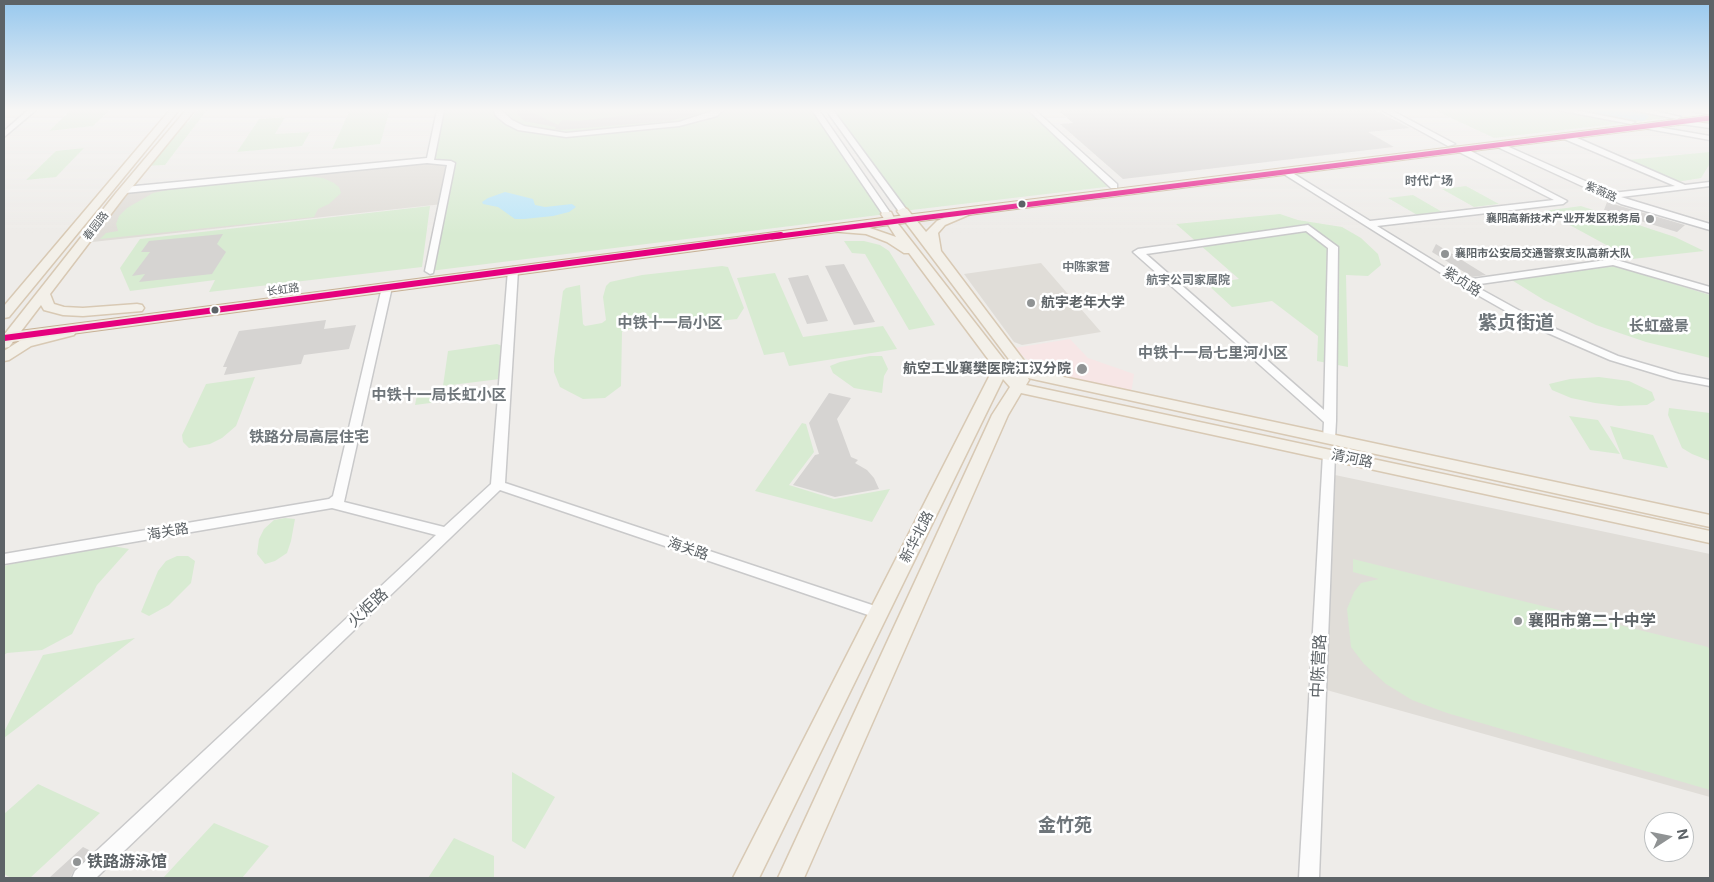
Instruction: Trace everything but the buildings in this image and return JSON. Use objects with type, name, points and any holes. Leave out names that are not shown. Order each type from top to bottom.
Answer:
[{"type":"highway","name":"长虹路","points":[[5,336],[21,323],[430,271],[907,215],[1114,186],[1420,151]]},
{"type":"highway","name":"长虹路","points":[[907,215],[968,211],[1426,151]]},
{"type":"highway","name":"长虹路","points":[[5,336],[832,228],[888,217]]},
{"type":"main road","name":"春园路","points":[[4,314],[140,151]]},
{"type":"main road","name":"春园路","points":[[21,323],[157,151]]},
{"type":"main road","points":[[937,252],[932,232],[941,223],[968,211]]},
{"type":"main road","points":[[907,215],[1004,342],[1032,370],[1063,381]]},
{"type":"main road","points":[[888,217],[1002,368],[1022,381]]},
{"type":"main road","points":[[832,228],[866,232],[891,239],[916,255]]},
{"type":"main road","points":[[43,294],[49,308],[63,311],[83,312],[137,308]]},
{"type":"main road","points":[[4,305],[18,297]]},
{"type":"main road","points":[[4,357],[26,343],[66,332],[128,321]]},
{"type":"main road","points":[[1004,342],[1022,381]]},
{"type":"main road","points":[[984,345],[990,358],[992,370],[991,389]]},
{"type":"main road","name":"新华北路","points":[[746,878],[1002,368]]},
{"type":"main road","name":"清河路","points":[[1022,381],[1063,381],[1710,537]]},
{"type":"main road","name":"清河路","points":[[1022,381],[1097,404],[1329,446],[1710,521]]},
{"type":"main road","name":"新华北路","points":[[791,878],[1000,415],[1022,381]]},
{"type":"main road","points":[[1000,415],[1022,401],[1046,398],[1097,404]]},
{"type":"street","points":[[430,160],[432,151]]},
{"type":"street","points":[[843,151],[888,217]]},
{"type":"street","points":[[860,151],[907,215]]},
{"type":"street","points":[[1076,151],[1114,186]]},
{"type":"street","points":[[1368,224],[1564,200],[1464,151]]},
{"type":"street","name":"紫薇路","points":[[1511,151],[1624,202],[1710,227]]},
{"type":"street","points":[[1600,151],[1682,186]]},
{"type":"street","points":[[125,190],[430,160],[430,162],[451,163],[430,271]]},
{"type":"street","name":"紫贞路","points":[[1283,171],[1463,283],[1530,320],[1614,358],[1677,377],[1710,384]]},
{"type":"street","points":[[1611,196],[1710,184]]},
{"type":"street","name":"中陈营路","points":[[1309,878],[1330,421],[1333,247],[1308,228],[1138,252],[1330,421]]},
{"type":"street","points":[[1463,283],[1613,262],[1710,290]]},
{"type":"street","points":[[498,485],[513,270]]},
{"type":"street","points":[[332,503],[339,499],[342,492],[387,287]]},
{"type":"street","name":"火炬路","points":[[82,878],[498,485]]},
{"type":"street","name":"海关路","points":[[498,485],[879,613]]},
{"type":"street","name":"海关路","points":[[4,559],[332,503],[447,533]]},
{"type":"shaded area","points":[[430,160],[451,163],[443,204],[83,243],[125,190]]},
{"type":"shaded area","name":"航宇老年大学","points":[[1041,263],[1101,332],[1022,345],[1014,342],[964,274]]},
{"type":"shaded area","name":"航空工业襄樊医院江汉分院","points":[[1070,339],[1088,358],[1134,374],[1131,394],[1067,378],[1032,364],[1014,348]]},
{"type":"shaded area","name":"襄阳市第二十中学","points":[[1335,475],[1710,554],[1710,797],[1323,689]]},
{"type":"green space","points":[[56,151],[81,151],[56,177],[26,180]]},
{"type":"green space","points":[[157,151],[176,151],[165,165],[144,166]]},
{"type":"green space","points":[[433,151],[845,151],[887,214],[430,271],[451,163],[430,162]]},
{"type":"green space","points":[[859,151],[1076,151],[1114,186],[903,211]]},
{"type":"green space","points":[[1709,152],[1709,165],[1701,178],[1677,182],[1628,160]]},
{"type":"green space","points":[[305,176],[323,178],[334,183],[339,187],[341,193],[329,204],[318,209],[314,217],[100,239],[106,233],[118,231],[116,224],[119,216],[127,208],[153,193],[173,189]]},
{"type":"green space","points":[[1466,186],[1499,204],[1474,207],[1442,189]]},
{"type":"green space","points":[[1413,195],[1444,213],[1419,216],[1388,198]]},
{"type":"green space","points":[[430,206],[422,267],[209,292],[215,280],[130,291],[120,268],[140,239]]},
{"type":"green space","points":[[1581,206],[1675,237],[1704,251],[1632,259],[1544,211]]},
{"type":"green space","points":[[1280,214],[1298,220],[1342,227],[1361,238],[1378,254],[1381,265],[1368,276],[1346,275],[1348,367],[1317,361],[1318,336],[1272,301],[1232,307],[1207,284],[1239,279],[1176,224]]},
{"type":"green space","points":[[844,241],[864,241],[880,245],[889,251],[935,325],[909,330],[865,254],[852,253]]},
{"type":"green space","points":[[722,266],[728,267],[744,308],[737,319],[718,321],[689,317],[649,322],[622,332],[621,386],[605,398],[583,399],[560,387],[554,372],[554,359],[563,291],[566,288],[580,285],[583,324],[585,326],[602,323],[606,320],[603,297],[606,286],[610,282],[642,275]]},
{"type":"green space","points":[[1615,266],[1710,295],[1710,358],[1646,342],[1596,325],[1544,300],[1510,279]]},
{"type":"green space","points":[[775,273],[803,337],[883,326],[897,349],[789,366],[784,352],[764,355],[737,278]]},
{"type":"green space","points":[[497,344],[502,346],[500,379],[443,386],[448,351]]},
{"type":"green space","points":[[870,356],[882,356],[888,369],[884,376],[882,393],[854,388],[833,373],[830,366],[840,362]]},
{"type":"green space","points":[[255,377],[236,426],[222,438],[210,444],[189,448],[183,442],[182,435],[206,384]]},
{"type":"green space","points":[[1599,377],[1629,381],[1652,392],[1655,400],[1647,405],[1619,406],[1595,403],[1571,398],[1552,390],[1549,384],[1570,379]]},
{"type":"green space","points":[[476,387],[475,397],[415,405],[417,395]]},
{"type":"green space","points":[[1669,408],[1710,413],[1710,461],[1682,448],[1668,415]]},
{"type":"green space","points":[[1569,416],[1598,420],[1620,454],[1590,450]]},
{"type":"green space","points":[[802,423],[806,424],[814,452],[789,485],[834,499],[890,489],[872,522],[755,491]]},
{"type":"green space","points":[[1610,426],[1653,435],[1668,468],[1623,459]]},
{"type":"green space","points":[[295,519],[287,553],[275,561],[265,564],[257,554],[259,539],[264,529],[274,520]]},
{"type":"green space","points":[[108,545],[129,549],[97,585],[72,634],[42,650],[7,653],[4,655],[4,566],[47,555],[80,552]]},
{"type":"green space","points":[[177,556],[188,556],[195,561],[191,583],[169,605],[149,616],[141,612],[158,571],[166,561]]},
{"type":"green space","points":[[1353,559],[1708,647],[1710,651],[1710,790],[1447,713],[1412,700],[1386,684],[1364,664],[1351,647],[1347,609],[1354,592],[1361,583],[1379,579],[1353,572]]},
{"type":"green space","points":[[135,638],[4,738],[4,732],[43,655]]},
{"type":"green space","points":[[512,772],[555,797],[525,849],[512,841]]},
{"type":"green space","points":[[38,784],[100,813],[30,878],[11,878],[4,874],[4,814]]},
{"type":"green space","points":[[214,823],[269,846],[242,878],[163,878]]},
{"type":"green space","points":[[454,838],[494,856],[494,878],[428,878]]},
{"type":"water","points":[[505,192],[533,199],[535,205],[545,207],[572,204],[576,207],[569,212],[553,216],[515,219],[498,207],[483,204],[482,202]]},
{"type":"transit line","points":[[4,338],[890,221],[1446,151]]},
{"type":"place","name":"襄阳高新技术产业开发区税务局","points":[[1650,219]]},
{"type":"place","name":"襄阳市公安局交通警察支队高新大队","points":[[1445,254]]},
{"type":"place","name":"航宇老年大学","points":[[1031,303]]},
{"type":"place","name":"航空工业襄樊医院江汉分院","points":[[1082,369]]},
{"type":"place","name":"襄阳市第二十中学","points":[[1518,621]]},
{"type":"place","name":"铁路游泳馆","points":[[77,862]]},
{"type":"district","name":"时代广场","points":[[1429,181]]},
{"type":"district","name":"中陈家营","points":[[1086,267]]},
{"type":"district","name":"航宇公司家属院","points":[[1188,280]]},
{"type":"district","name":"中铁十一局小区","points":[[670,323]]},
{"type":"district","name":"紫贞街道","points":[[1516,323]]},
{"type":"district","name":"长虹盛景","points":[[1659,326]]},
{"type":"district","name":"中铁十一局七里河小区","points":[[1213,353]]},
{"type":"district","name":"中铁十一局长虹小区","points":[[439,395]]},
{"type":"district","name":"铁路分局高层住宅","points":[[309,437]]},
{"type":"district","name":"金竹苑","points":[[1065,826]]}]
